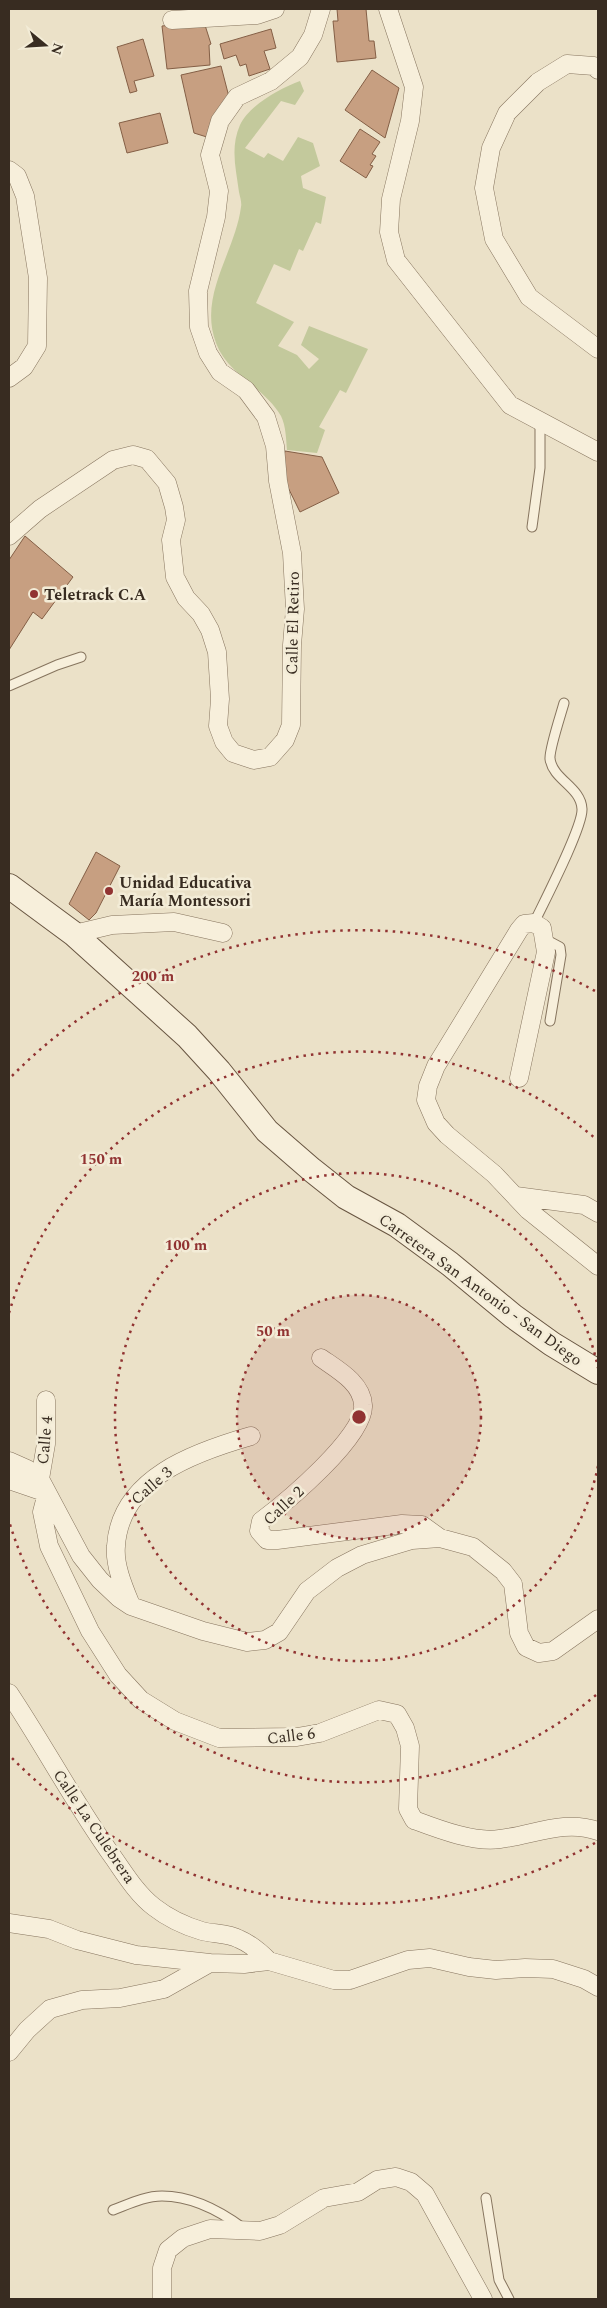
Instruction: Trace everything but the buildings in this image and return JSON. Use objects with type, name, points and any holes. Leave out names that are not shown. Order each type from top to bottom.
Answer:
[{"type":"street","points":[[172,20],[257,15],[274,9]]},
{"type":"street","name":"Calle El Retiro","points":[[9,536],[40,509],[114,460],[133,456],[147,459],[167,483],[174,507],[176,520],[171,540],[175,578],[186,598],[201,614],[210,630],[217,652],[220,699],[218,726],[224,742],[233,753],[254,760],[270,757],[285,740],[291,725],[292,645],[295,609],[292,553],[278,481],[275,446],[266,416],[246,390],[220,372],[208,353],[199,327],[198,291],[216,217],[219,192],[210,155],[220,121],[237,97],[271,81],[300,57],[312,35],[320,9]]},
{"type":"street","points":[[392,10],[414,87],[410,121],[391,199],[389,232],[396,260],[510,405],[598,452]]},
{"type":"street","points":[[598,70],[594,66],[567,64],[538,82],[507,113],[491,148],[484,188],[494,239],[529,297],[598,349]]},
{"type":"street","points":[[9,170],[17,176],[26,196],[38,278],[38,298],[37,346],[24,367],[9,378]]},
{"type":"street","name":"Carretera San Antonio - San Diego","points":[[9,886],[74,934],[187,1036],[219,1071],[267,1131],[312,1170],[346,1197],[397,1225],[450,1264],[513,1316],[552,1344],[598,1372]]},
{"type":"street","points":[[74,934],[112,925],[174,922],[223,933]]},
{"type":"street","points":[[519,1078],[546,952],[542,928],[534,923],[524,924],[519,930],[436,1066],[428,1086],[426,1100],[436,1123],[448,1135],[463,1146],[516,1196],[528,1210],[598,1266]]},
{"type":"street","points":[[516,1196],[584,1205],[598,1213]]},
{"type":"street","name":"Calle 2","points":[[321,1358],[345,1374],[357,1388],[363,1405],[360,1420],[321,1470],[262,1521],[259,1531],[267,1540],[277,1540],[402,1524],[422,1525],[440,1538]]},
{"type":"street","name":"Calle 4","points":[[44,1486],[46,1400]]},
{"type":"street","name":"Calle 3","points":[[131,1606],[125,1591],[115,1548],[120,1519],[129,1503],[161,1473],[194,1455],[251,1436]]},
{"type":"street","points":[[9,1460],[27,1469],[44,1486],[81,1556],[100,1580],[131,1606],[204,1632],[247,1642],[265,1640],[279,1632],[308,1591],[337,1568],[362,1555],[412,1540],[440,1538],[472,1547],[503,1570],[513,1584],[519,1632],[526,1647],[539,1653],[553,1651],[598,1619]]},
{"type":"street","points":[[9,1480],[44,1486]]},
{"type":"street","name":"Calle 6","points":[[44,1486],[42,1512],[49,1546],[90,1631],[118,1675],[141,1700],[175,1721],[219,1738],[273,1739],[320,1732],[378,1710],[397,1714],[405,1728],[410,1746],[408,1809],[414,1820],[455,1834],[499,1840],[559,1826],[598,1831]]},
{"type":"street","name":"Calle La Culebrera","points":[[9,1693],[33,1729],[92,1828],[132,1884],[153,1907],[172,1920],[194,1928],[237,1938],[255,1948],[269,1961]]},
{"type":"street","points":[[9,1923],[49,1929],[78,1940],[136,1955],[210,1963],[244,1964],[269,1961],[334,1980],[350,1980],[408,1960],[430,1958],[469,1968],[553,1969],[584,1979],[598,1988]]},
{"type":"street","points":[[9,2052],[26,2030],[50,2009],[82,2000],[120,1998],[164,1988],[210,1963]]},
{"type":"street","points":[[162,2299],[162,2268],[168,2250],[183,2238],[210,2229],[243,2228],[260,2231],[280,2225],[324,2198],[358,2192],[377,2180],[396,2177],[411,2182],[425,2194],[483,2299]]},
{"type":"lane","points":[[532,527],[540,468],[540,420]]},
{"type":"lane","points":[[9,686],[57,664],[81,658]]},
{"type":"lane","points":[[534,923],[576,830],[582,810],[578,795],[555,771],[549,758],[564,703]]},
{"type":"lane","points":[[545,939],[560,947],[550,1021]]},
{"type":"lane","points":[[114,2210],[141,2200],[161,2196],[187,2199],[223,2213],[243,2228]]},
{"type":"lane","points":[[486,2198],[499,2280],[510,2299]]},
{"type":"green space","points":[[300,81],[304,91],[295,105],[281,101],[245,148],[264,158],[268,153],[283,161],[298,137],[313,143],[320,166],[301,176],[303,188],[326,197],[321,224],[316,222],[303,251],[299,249],[290,271],[274,264],[256,303],[294,322],[278,346],[297,355],[309,369],[319,359],[301,345],[309,326],[368,349],[346,393],[340,390],[319,427],[325,430],[317,453],[287,450],[285,428],[281,416],[265,397],[237,373],[216,343],[211,308],[214,291],[232,241],[241,205],[234,150],[240,125],[250,111],[266,98]]},
{"type":"place","name":"Teletrack C.A","points":[[34,594]]},
{"type":"place","name":"Unidad Educativa María Montessori","points":[[109,891]]}]
